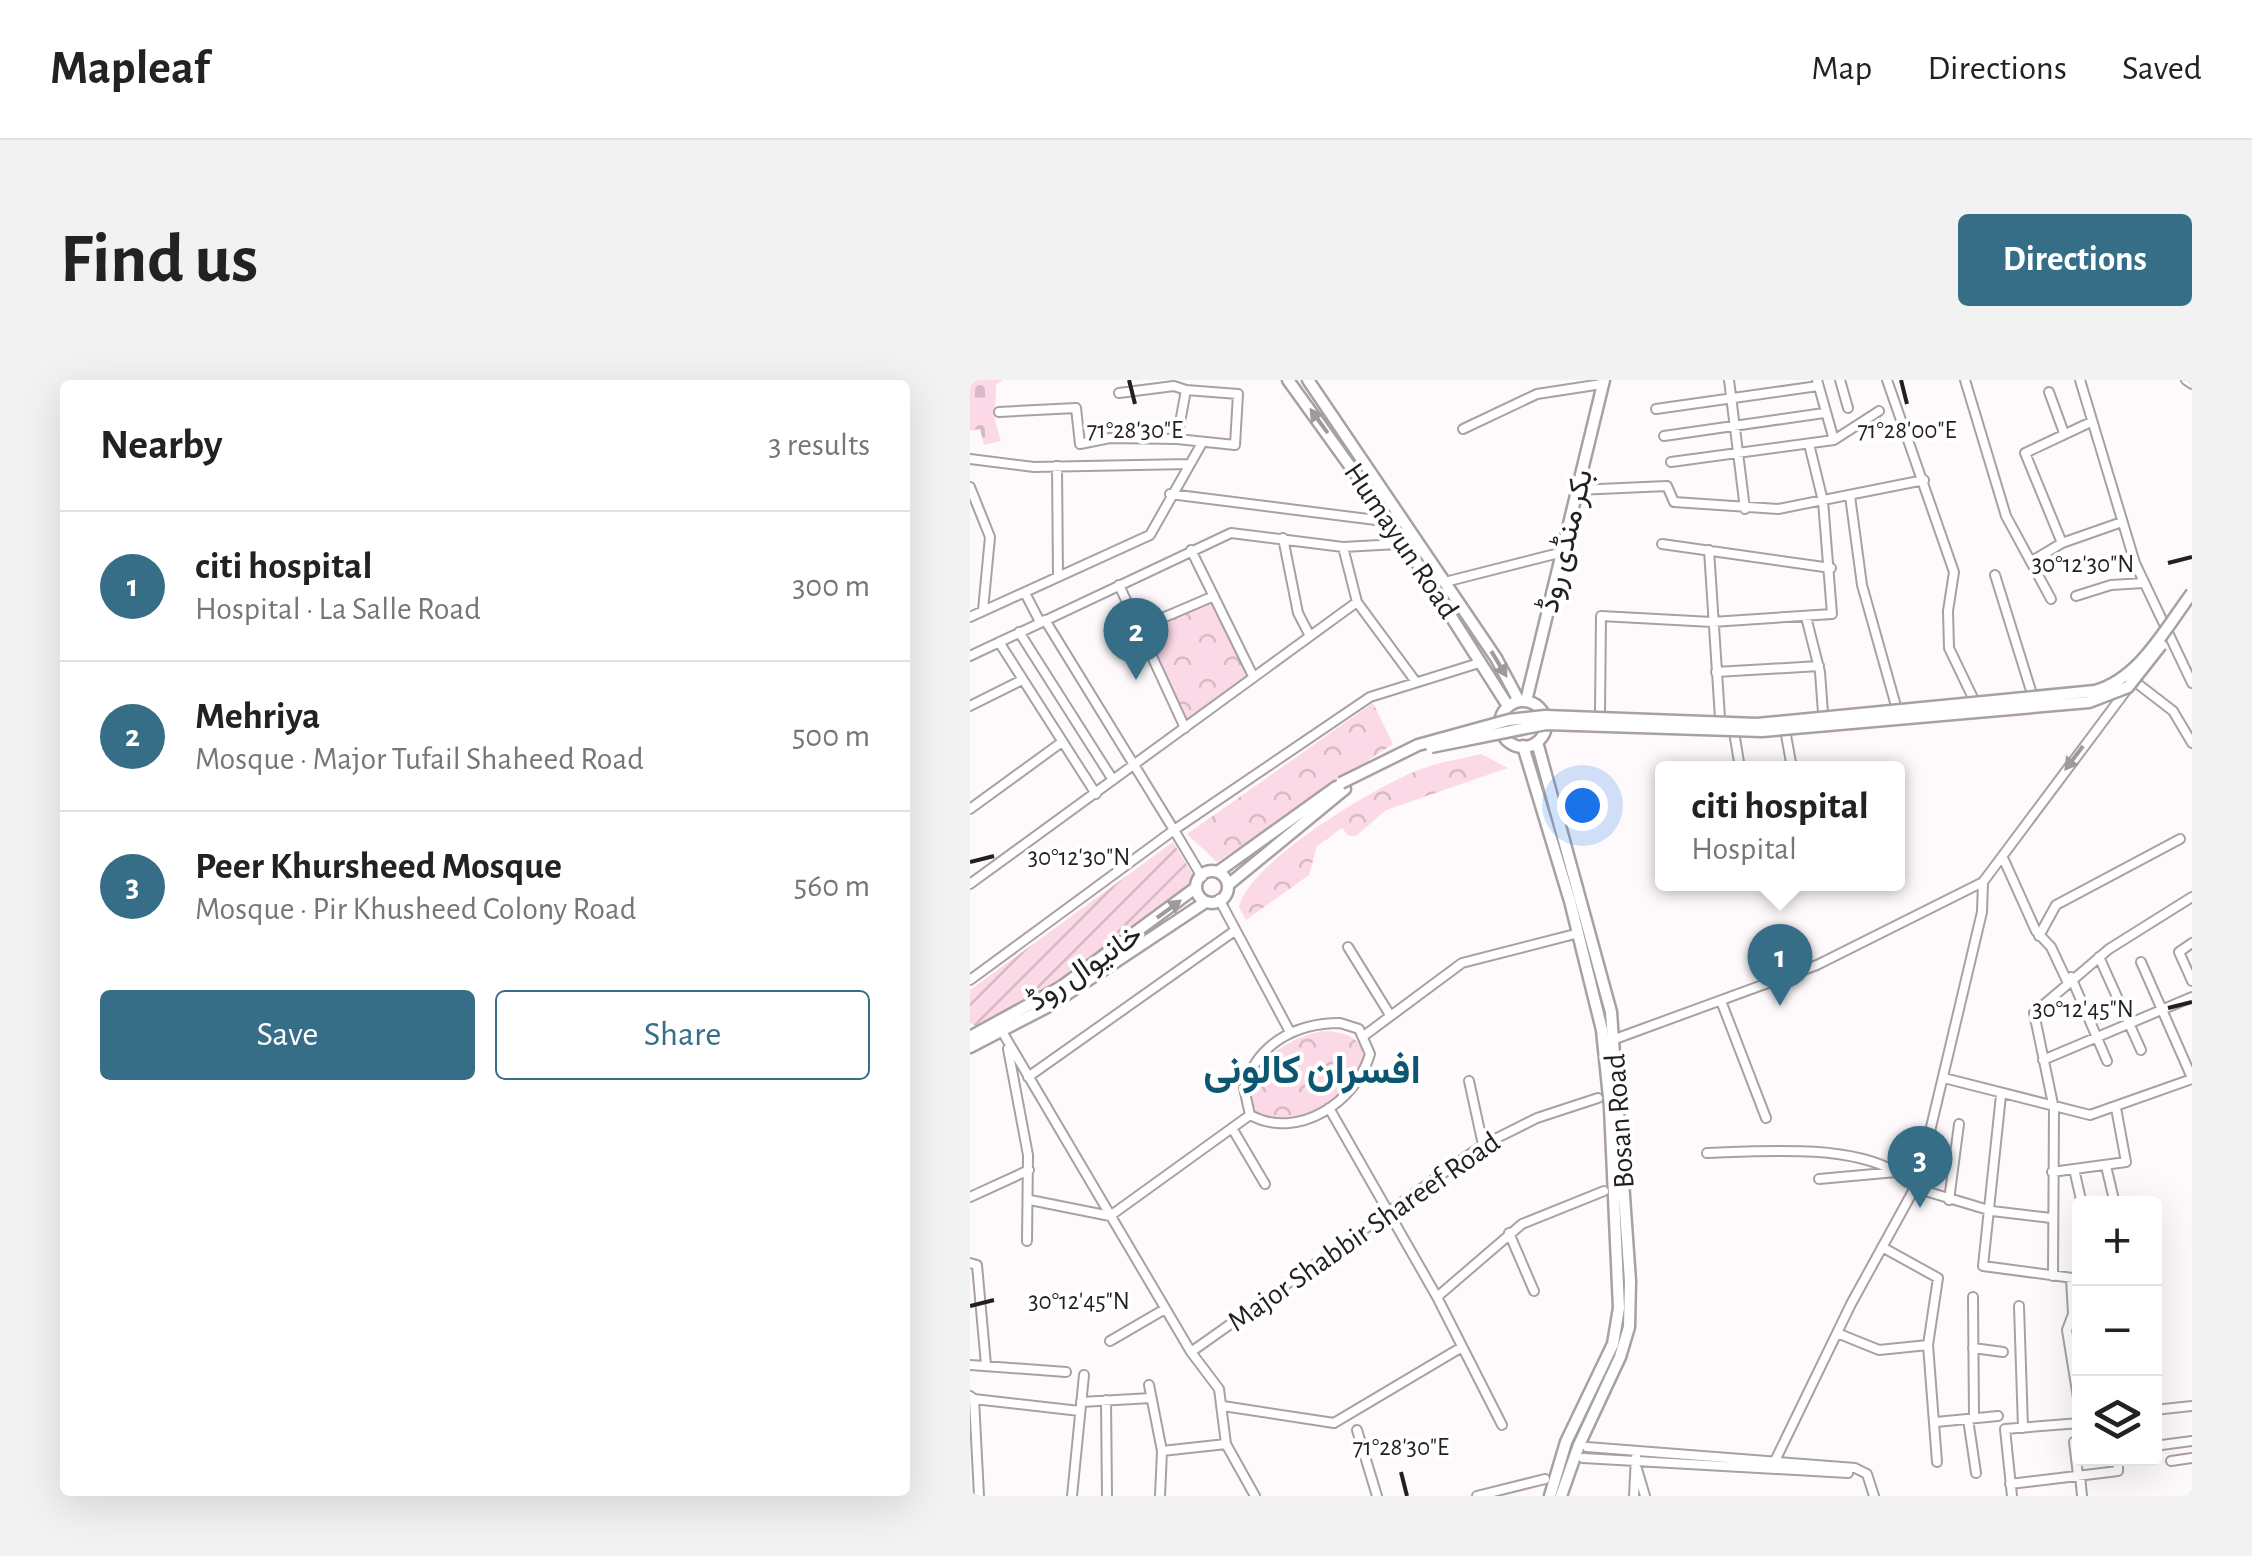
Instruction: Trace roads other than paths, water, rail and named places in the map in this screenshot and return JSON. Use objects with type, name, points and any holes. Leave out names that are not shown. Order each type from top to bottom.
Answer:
[{"type":"main road","name":"Humayun Road","points":[[1288,380],[1372,496],[1479,663],[1518,703]]},
{"type":"main road","name":"Humayun Road","points":[[1308,380],[1444,582],[1518,703]]},
{"type":"main road","name":"بکر منڈی روڈ","points":[[1518,703],[1563,552],[1603,382]]},
{"type":"main road","points":[[1372,496],[1398,544],[1479,663]]},
{"type":"main road","points":[[1204,903],[1194,889],[1202,877],[1219,871],[1343,786],[1418,744],[1508,720],[1546,716],[1758,724],[2095,691],[2120,682],[2134,668],[2192,593]]},
{"type":"main road","points":[[970,1047],[1146,944],[1204,903],[1219,900],[1228,885],[1343,786],[1420,750],[1506,729],[1583,724],[1716,733],[1869,724],[2089,702],[2136,682],[2192,604]]},
{"type":"main road","points":[[1518,703],[1544,715],[1546,728],[1537,742],[1523,746],[1508,741],[1501,729],[1518,703]]},
{"type":"main road","name":"Bosan Road","points":[[1537,742],[1615,1039],[1630,1280],[1628,1327],[1620,1358],[1578,1445],[1561,1496]]},
{"type":"main road","name":"Bosan Road","points":[[1523,746],[1579,933],[1602,1030],[1610,1107],[1618,1321],[1601,1372],[1566,1442],[1550,1496]]},
{"type":"main road","points":[[1219,871],[1228,885]]},
{"type":"main road","name":"خانیوال روڈ","points":[[970,1037],[999,1031],[1194,889]]},
{"type":"main road","points":[[1138,932],[1146,944]]},
{"type":"main road","points":[[970,1025],[999,1031]]},
{"type":"street","points":[[1135,392],[1136,380]]},
{"type":"street","points":[[1206,390],[1211,380]]},
{"type":"street","points":[[1540,380],[1544,392]]},
{"type":"street","points":[[1729,380],[1744,510]]},
{"type":"street","points":[[1840,380],[1848,408]]},
{"type":"street","points":[[1888,380],[1902,432],[1924,480],[1954,572],[1948,611],[1950,648],[1973,698]]},
{"type":"street","points":[[1966,380],[2006,516],[2051,599]]},
{"type":"street","points":[[2080,380],[2144,584],[2192,683]]},
{"type":"street","points":[[1463,429],[1544,392],[1603,382]]},
{"type":"street","points":[[1656,409],[1818,383],[1834,440]]},
{"type":"street","points":[[998,412],[1076,408],[1080,444],[1110,438],[1235,445],[1238,394],[1174,386],[1119,394]]},
{"type":"street","points":[[1178,439],[1186,390]]},
{"type":"street","points":[[2049,392],[2064,433]]},
{"type":"street","points":[[1672,462],[1834,440],[1879,411]]},
{"type":"street","points":[[1664,436],[1824,413]]},
{"type":"street","points":[[2062,543],[2025,453],[2091,422]]},
{"type":"street","points":[[970,617],[1150,535],[1202,443]]},
{"type":"street","points":[[1600,712],[1601,616],[1712,622],[1834,612],[1822,501],[1809,444]]},
{"type":"street","points":[[970,458],[1057,466],[1188,464]]},
{"type":"street","points":[[1057,466],[1058,577]]},
{"type":"street","points":[[1577,490],[1667,486],[1674,502],[1744,510],[1822,501],[1924,480]]},
{"type":"street","points":[[970,487],[990,537],[983,610]]},
{"type":"street","points":[[1170,494],[1384,521]]},
{"type":"street","points":[[1850,496],[1862,585],[1896,706]]},
{"type":"street","points":[[2032,561],[2062,543],[2122,522]]},
{"type":"street","points":[[970,656],[1231,532],[1343,546],[1398,544]]},
{"type":"street","points":[[1283,538],[1292,590],[1310,636]]},
{"type":"street","points":[[1662,544],[1830,568]]},
{"type":"street","points":[[1343,546],[1357,602],[1416,682]]},
{"type":"street","points":[[1192,550],[1254,676]]},
{"type":"street","points":[[1709,550],[1720,718]]},
{"type":"street","points":[[1444,582],[1563,552]]},
{"type":"street","points":[[1995,575],[2032,694]]},
{"type":"street","points":[[2076,596],[2111,585],[2144,584]]},
{"type":"street","points":[[1119,585],[1184,728]]},
{"type":"street","points":[[1025,592],[1202,877]]},
{"type":"street","points":[[1139,628],[1214,596]]},
{"type":"street","points":[[970,884],[1357,602]]},
{"type":"street","points":[[1806,617],[1819,666],[1823,713]]},
{"type":"street","points":[[1019,632],[1114,780]]},
{"type":"street","points":[[999,642],[1096,794]]},
{"type":"street","points":[[970,980],[1174,830],[1344,712],[1370,696],[1479,663]]},
{"type":"street","points":[[1716,672],[1819,666]]},
{"type":"street","points":[[970,706],[1022,680]]},
{"type":"street","points":[[1615,1039],[1817,966],[1983,882],[2136,682],[2173,712],[2192,743]]},
{"type":"street","points":[[1786,735],[1791,761]]},
{"type":"street","points":[[1736,738],[1739,761]]},
{"type":"street","points":[[970,808],[1062,742]]},
{"type":"street","points":[[2039,936],[2056,905],[2180,839]]},
{"type":"street","points":[[1999,862],[2039,936],[2051,947],[2069,979],[2107,1061]]},
{"type":"street","points":[[1774,1464],[1837,1333],[1917,1185],[1982,912],[1983,882]]},
{"type":"street","points":[[2053,1276],[2054,1109],[2034,1012],[2099,957],[2192,898]]},
{"type":"street","points":[[1219,900],[1290,1032]]},
{"type":"street","points":[[1028,1077],[1233,932]]},
{"type":"street","points":[[1364,1034],[1462,963],[1579,933]]},
{"type":"street","points":[[2192,944],[2179,952],[2192,981]]},
{"type":"street","points":[[1348,947],[1390,1015]]},
{"type":"street","points":[[2099,957],[2141,1050]]},
{"type":"street","points":[[1944,1078],[2054,1109],[2096,1115],[2192,1078],[2141,962]]},
{"type":"street","points":[[2042,1060],[2192,997]]},
{"type":"street","points":[[1721,1000],[1766,1118]]},
{"type":"street","points":[[1030,1200],[1110,1216],[1250,1116],[1294,1123],[1330,1108],[1364,1069],[1370,1054],[1364,1034],[1353,1025],[1340,1023],[1290,1032],[1267,1048],[1249,1073],[1243,1095],[1250,1116]]},
{"type":"street","points":[[999,1031],[1190,1352],[1214,1379],[1223,1406],[1226,1444],[1255,1496]]},
{"type":"street","points":[[999,1031],[1030,1170],[1027,1241]]},
{"type":"street","points":[[1469,1081],[1483,1145]]},
{"type":"street","points":[[2001,1095],[1984,1268],[2072,1279]]},
{"type":"street","name":"Major Shabbir Shareef Road","points":[[1190,1352],[1483,1145],[1537,1118],[1598,1098]]},
{"type":"street","points":[[1330,1108],[1437,1297],[1502,1425]]},
{"type":"street","points":[[2052,1172],[2106,1166],[2127,1159],[2116,1108]]},
{"type":"street","points":[[1949,1200],[1959,1124]]},
{"type":"street","points":[[1232,1128],[1266,1184]]},
{"type":"street","points":[[1708,1152],[1872,1158],[1949,1200],[1992,1211],[2051,1218]]},
{"type":"street","points":[[2106,1166],[2113,1196]]},
{"type":"street","points":[[970,1197],[1030,1170]]},
{"type":"street","points":[[2074,1170],[2080,1196]]},
{"type":"street","points":[[1819,1178],[1896,1172]]},
{"type":"street","points":[[1437,1297],[1509,1233],[1536,1217],[1604,1192]]},
{"type":"street","points":[[1509,1233],[1534,1291]]},
{"type":"street","points":[[1882,1247],[1938,1278],[1928,1345],[1937,1462]]},
{"type":"street","points":[[970,1263],[977,1265],[986,1366]]},
{"type":"street","points":[[2074,1376],[2067,1330],[2073,1314],[2075,1286]]},
{"type":"street","points":[[1973,1297],[1971,1418],[1976,1474]]},
{"type":"street","points":[[2019,1306],[2022,1428]]},
{"type":"street","points":[[1110,1341],[1165,1309]]},
{"type":"street","points":[[1837,1333],[1878,1350],[1928,1345]]},
{"type":"street","points":[[1223,1406],[1334,1423],[1462,1347]]},
{"type":"street","points":[[1973,1348],[2003,1352]]},
{"type":"street","points":[[970,1365],[1066,1372]]},
{"type":"street","points":[[1072,1496],[1084,1375]]},
{"type":"street","points":[[1149,1385],[1162,1452],[1160,1496]]},
{"type":"street","points":[[970,1495],[979,1496],[972,1397],[1081,1406],[1106,1400],[1151,1398]]},
{"type":"street","points":[[1106,1400],[1107,1496]]},
{"type":"street","points":[[2162,1409],[2192,1406]]},
{"type":"street","points":[[1936,1422],[1998,1416]]},
{"type":"street","points":[[2012,1496],[2005,1430],[2072,1424]]},
{"type":"street","points":[[1358,1430],[1378,1496]]},
{"type":"street","points":[[2162,1445],[2192,1441]]},
{"type":"street","points":[[1162,1452],[1226,1444]]},
{"type":"street","points":[[1587,1447],[1636,1461]]},
{"type":"street","points":[[1583,1458],[1854,1468],[1866,1474],[1874,1496]]},
{"type":"street","points":[[2171,1461],[2192,1458]]},
{"type":"street","points":[[1634,1496],[1636,1461]]},
{"type":"street","points":[[1636,1461],[1645,1496]]},
{"type":"street","points":[[2078,1466],[2082,1496]]},
{"type":"street","points":[[2010,1484],[2118,1471],[2118,1466]]},
{"type":"street","points":[[1477,1496],[1545,1480]]},
{"type":"place","name":"Mehriya","points":[[1136,680]]},
{"type":"place","name":"citi hospital","points":[[1780,1006]]},
{"type":"place","name":"Peer Khursheed Mosque","points":[[1920,1208]]},
{"type":"district","name":"افسران کالونی","points":[[1312,1071]]}]
